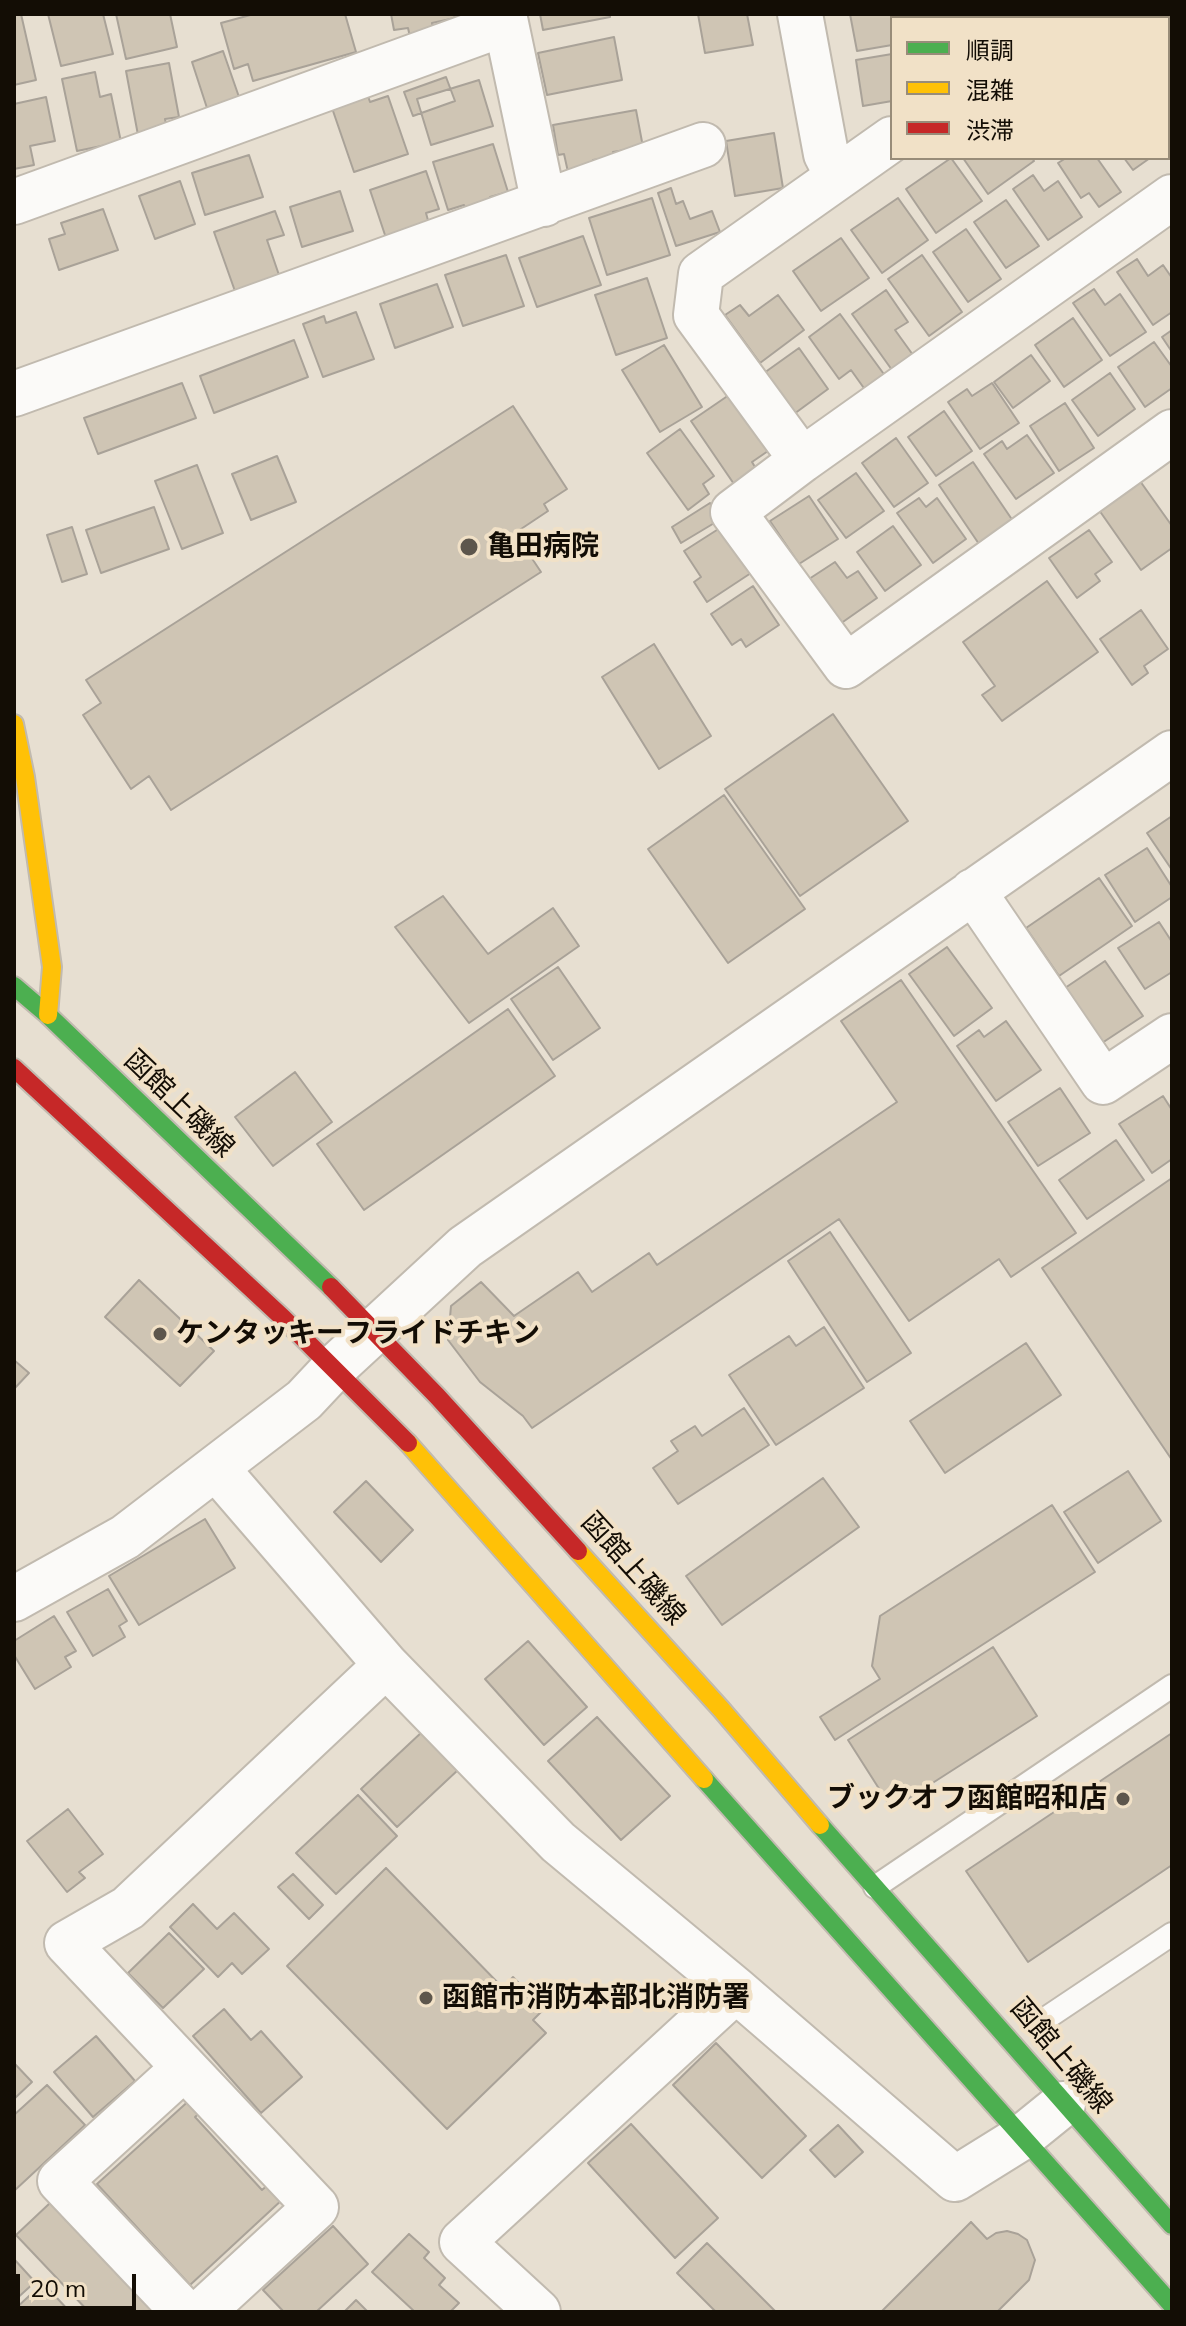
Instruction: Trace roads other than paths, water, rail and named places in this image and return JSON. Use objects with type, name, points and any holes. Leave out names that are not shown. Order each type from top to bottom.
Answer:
[{"type":"main road","points":[[14,724],[25,777],[52,967],[48,1015]]},
{"type":"main road","name":"函館上磯線","points":[[14,986],[323,1279],[437,1396],[580,1551],[1172,2225]]},
{"type":"main road","points":[[14,1068],[335,1367],[410,1445],[1172,2305]]},
{"type":"street","points":[[800,14],[826,154],[838,177]]},
{"type":"street","points":[[14,202],[505,19],[544,204]]},
{"type":"street","points":[[802,460],[696,315],[701,274],[890,140]]},
{"type":"street","points":[[14,394],[703,145]]},
{"type":"street","points":[[1172,197],[733,512],[846,666],[1172,432]]},
{"type":"street","points":[[14,1599],[125,1537],[304,1400],[335,1367],[465,1247],[1172,753]]},
{"type":"street","points":[[973,891],[1103,1082],[1172,1036]]},
{"type":"street","points":[[216,1468],[386,1665],[558,1842],[955,2179],[1021,2138],[1063,2104]]},
{"type":"street","points":[[202,2312],[316,2207],[67,1943],[128,1908],[386,1665]]},
{"type":"street","points":[[511,2303],[462,2242],[736,1990]]},
{"type":"street","points":[[184,2068],[60,2181],[184,2312]]},
{"type":"lane","points":[[875,1887],[1172,1686]]},
{"type":"lane","points":[[1042,2021],[1172,1934]]},
{"type":"place","name":"亀田病院","points":[[469,547]]},
{"type":"place","name":"ケンタッキーフライドチキン","points":[[160,1334]]},
{"type":"place","name":"ブックオフ函館昭和店","points":[[1123,1799]]},
{"type":"place","name":"函館市消防本部北消防署","points":[[426,1998]]}]
